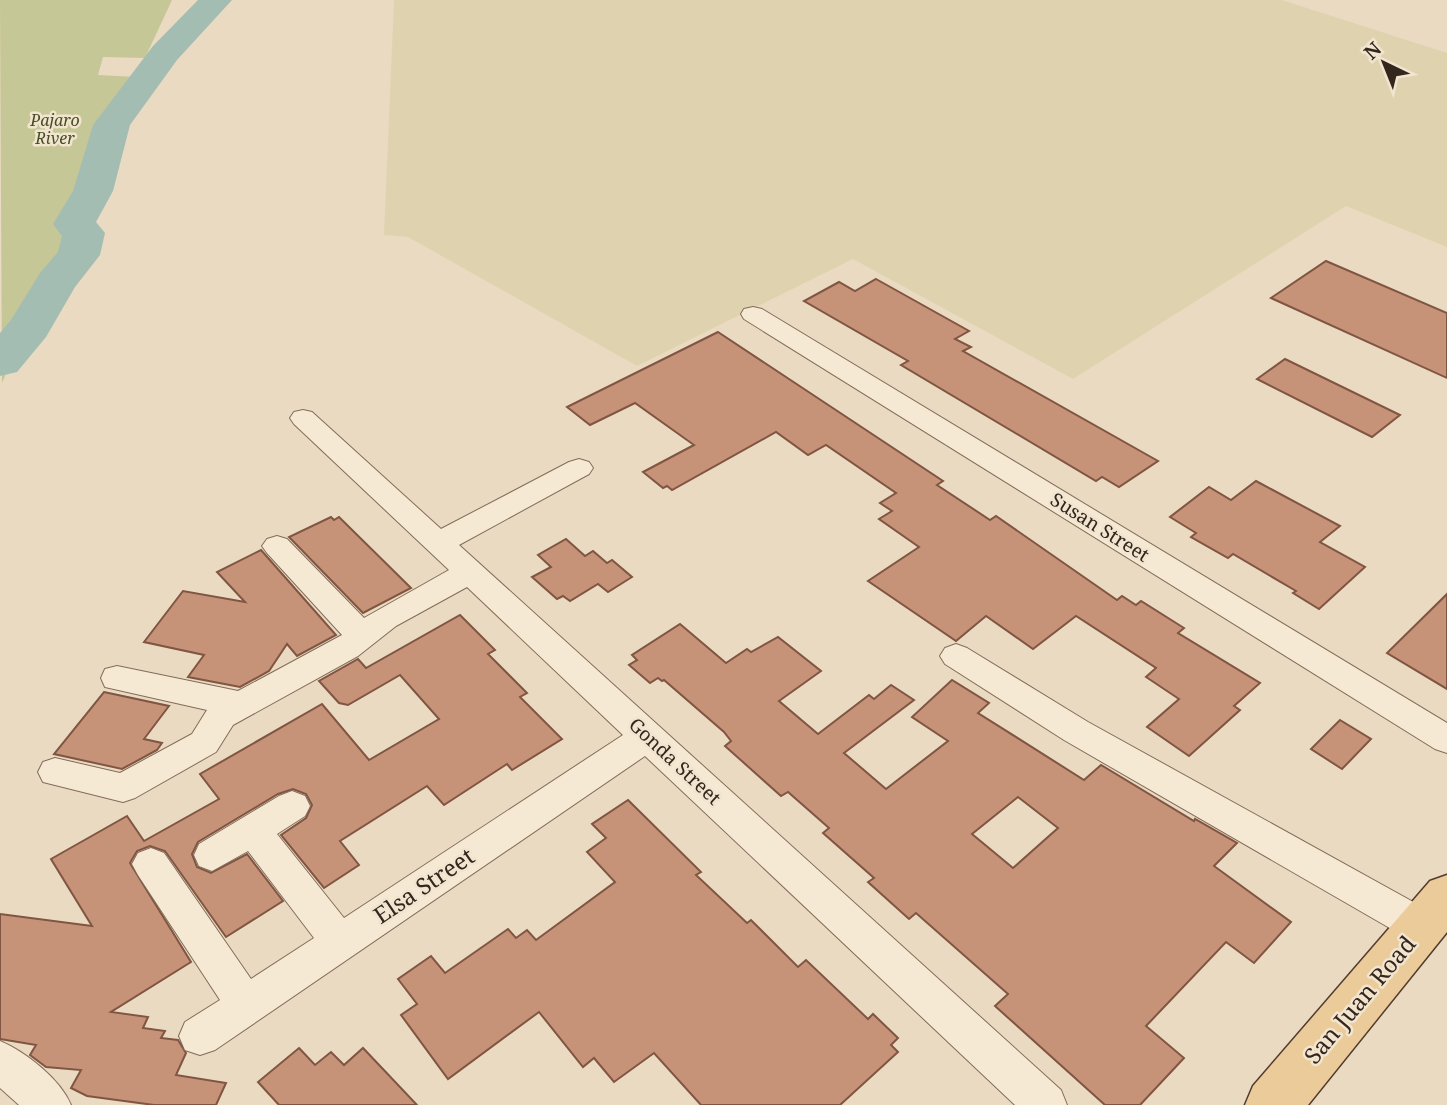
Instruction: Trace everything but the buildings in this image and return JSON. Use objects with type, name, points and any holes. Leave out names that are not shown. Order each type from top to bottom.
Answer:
[{"type":"main road","name":"San Juan Road","points":[[1273,1105],[1434,911]]},
{"type":"street","name":"Susan Street","points":[[753,314],[1447,740]]},
{"type":"street","name":"Gonda Street","points":[[303,418],[1046,1105]]},
{"type":"street","points":[[438,543],[579,468]]},
{"type":"street","points":[[277,546],[362,636]]},
{"type":"street","points":[[55,772],[123,788],[204,743],[221,716],[347,648],[385,618],[470,572]]},
{"type":"street","points":[[956,656],[1088,738],[1434,911]]},
{"type":"street","points":[[117,678],[242,705]]},
{"type":"street","name":"Elsa Street","points":[[200,1036],[648,736]]},
{"type":"street","points":[[212,855],[292,806]]},
{"type":"street","points":[[253,830],[340,942]]},
{"type":"street","points":[[150,864],[246,1005]]},
{"type":"street","points":[[0,1061],[50,1105]]},
{"type":"shaded area","points":[[394,0],[1282,0],[1447,53],[1447,247],[1346,206],[1073,379],[853,259],[637,366],[408,237],[384,235]]},
{"type":"green space","name":"Pajaro River","points":[[0,0],[172,0],[145,58],[103,57],[98,75],[136,77],[2,383]]},
{"type":"waterway","name":"Pajaro River","points":[[0,362],[30,327],[56,282],[79,255],[84,233],[74,224],[93,191],[112,125],[165,53],[216,0]]}]
